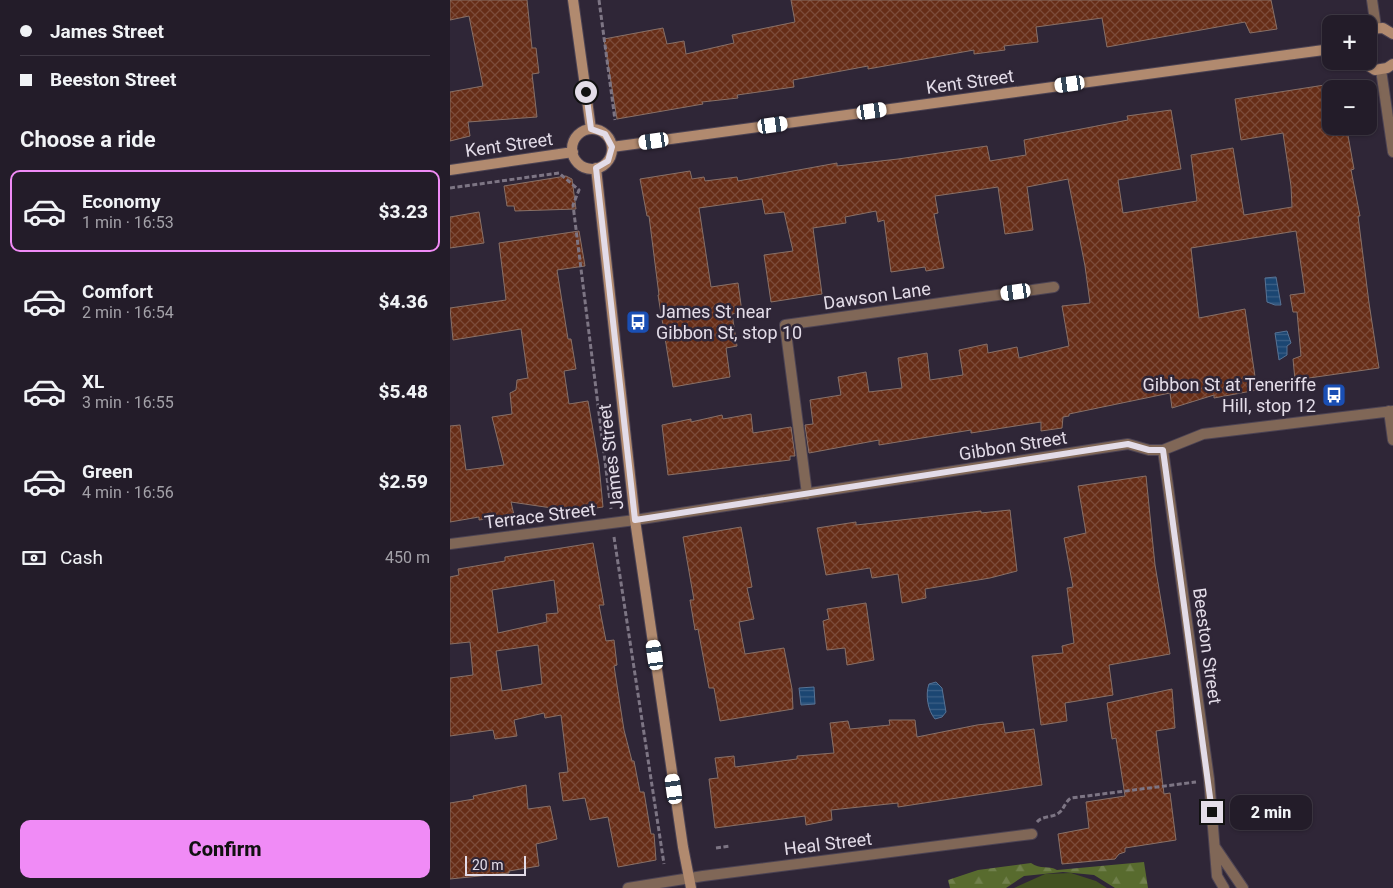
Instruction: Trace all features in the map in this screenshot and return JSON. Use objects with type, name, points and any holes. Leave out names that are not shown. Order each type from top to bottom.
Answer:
[{"type":"street","points":[[573,0],[591,129]]},
{"type":"street","points":[[1372,0],[1372,15]]},
{"type":"street","points":[[1377,28],[1383,28],[1393,34]]},
{"type":"street","name":"Kent Street","points":[[612,147],[1322,50]]},
{"type":"street","points":[[1377,69],[1381,70],[1393,64]]},
{"type":"street","points":[[1381,70],[1393,152]]},
{"type":"street","points":[[591,129],[605,134],[612,147],[608,161],[596,168],[581,165],[573,152],[573,146],[579,134],[591,129]]},
{"type":"street","name":"Kent Street","points":[[450,170],[573,152]]},
{"type":"street","name":"James Street","points":[[596,168],[635,520],[683,847],[691,883]]},
{"type":"street","name":"Dawson Lane","points":[[807,494],[785,325],[1054,287]]},
{"type":"street","points":[[1391,411],[1393,440]]},
{"type":"street","name":"Gibbon Street","points":[[635,520],[1128,444],[1149,450],[1163,450],[1203,434],[1391,411]]},
{"type":"street","name":"Beeston Street","points":[[1163,450],[1209,779],[1217,876],[1224,888]]},
{"type":"street","name":"Terrace Street","points":[[450,544],[635,520]]},
{"type":"street","name":"Heal Street","points":[[628,888],[691,883],[1032,834]]},
{"type":"street","name":"Beeston Street","points":[[1215,846],[1243,888]]},
{"type":"path","points":[[599,0],[616,120]]},
{"type":"path","points":[[450,188],[559,173],[579,190],[573,205],[611,513]]},
{"type":"path","points":[[613,534],[664,864]]},
{"type":"path","points":[[1032,834],[1034,824],[1041,817],[1058,814],[1062,810],[1064,803],[1071,798],[1188,784],[1209,779]]},
{"type":"path","points":[[716,848],[730,846]]},
{"type":"green space","points":[[1144,862],[1148,888],[1115,888],[1094,875],[1063,872],[1024,876],[1006,888],[950,888],[948,880],[978,870],[1031,863],[1057,870]]},
{"type":"green space","points":[[1071,873],[1096,881],[1107,888],[1014,888],[1045,874]]},
{"type":"water","points":[[1276,277],[1281,305],[1267,302],[1265,278]]},
{"type":"water","points":[[1287,331],[1291,343],[1287,346],[1287,355],[1279,360],[1275,333]]},
{"type":"water","points":[[936,682],[942,688],[946,712],[942,717],[935,719],[929,707],[927,693],[929,684]]},
{"type":"water","points":[[814,687],[815,704],[801,705],[799,688]]},
{"type":"building","points":[[450,0],[527,0],[532,48],[536,48],[539,73],[532,74],[537,117],[468,122],[470,136],[450,141],[450,92],[483,86],[469,16],[450,20]]},
{"type":"building","points":[[791,0],[1271,0],[1277,29],[1250,33],[1245,22],[1107,47],[1102,18],[1036,27],[1038,42],[1004,46],[1005,50],[974,54],[974,50],[868,69],[868,66],[793,80],[794,87],[737,95],[738,98],[702,102],[703,104],[617,119],[604,39],[663,28],[667,44],[684,41],[686,54],[734,43],[732,35],[795,22]]},
{"type":"building","points":[[1322,85],[1322,135],[1348,135],[1354,169],[1351,170],[1360,216],[1358,216],[1379,368],[1295,380],[1293,359],[1301,356],[1297,312],[1293,312],[1290,295],[1305,293],[1296,231],[1191,248],[1199,318],[1245,309],[1257,390],[1214,398],[1214,395],[1172,408],[1170,393],[1069,414],[1069,416],[1063,417],[1062,428],[1041,431],[1041,422],[971,433],[971,430],[879,445],[879,440],[809,453],[805,425],[813,424],[810,400],[841,395],[838,377],[866,372],[869,392],[902,388],[898,358],[927,353],[930,380],[963,375],[959,350],[987,344],[988,353],[1017,347],[1019,358],[1069,346],[1062,306],[1090,303],[1085,266],[1068,179],[1027,187],[1033,230],[1005,234],[998,187],[935,196],[938,213],[934,214],[944,268],[926,271],[925,267],[891,272],[884,220],[878,222],[876,211],[845,217],[846,223],[813,228],[822,294],[771,302],[764,255],[793,251],[784,212],[765,214],[762,199],[699,208],[711,287],[738,283],[742,312],[732,314],[737,346],[726,348],[730,377],[673,387],[658,295],[649,216],[647,216],[640,179],[690,171],[692,179],[704,177],[705,181],[737,177],[738,181],[837,163],[837,166],[987,146],[990,161],[1026,155],[1024,140],[1128,120],[1127,116],[1171,110],[1181,169],[1118,180],[1123,213],[1197,201],[1191,155],[1233,148],[1244,215],[1292,207],[1291,186],[1283,133],[1241,140],[1235,99]]},
{"type":"building","points":[[566,176],[572,179],[576,209],[515,211],[514,206],[507,206],[504,186]]},
{"type":"building","points":[[479,212],[484,243],[450,248],[450,217]]},
{"type":"building","points":[[579,231],[585,266],[557,270],[568,339],[571,339],[576,369],[564,371],[569,404],[588,401],[599,465],[603,507],[554,514],[552,508],[511,502],[514,515],[479,520],[479,517],[450,522],[450,426],[460,425],[466,470],[504,465],[492,417],[512,414],[510,393],[516,390],[517,380],[528,378],[521,329],[453,340],[450,308],[506,300],[499,243]]},
{"type":"building","points":[[751,414],[753,433],[791,427],[795,456],[790,456],[790,460],[668,475],[662,425],[691,419],[691,422],[722,415],[723,419]]},
{"type":"building","points":[[1146,476],[1155,565],[1170,654],[1109,665],[1113,695],[1065,703],[1067,721],[1041,725],[1032,656],[1063,653],[1062,646],[1074,643],[1067,588],[1073,587],[1064,538],[1086,533],[1078,486]]},
{"type":"building","points":[[1010,510],[1017,571],[990,578],[925,589],[926,598],[902,603],[898,574],[872,578],[870,568],[826,575],[817,528],[856,522],[856,525],[981,511],[981,513]]},
{"type":"building","points":[[741,527],[752,587],[747,588],[754,619],[739,622],[745,654],[784,648],[792,689],[793,709],[720,721],[714,688],[709,688],[698,629],[695,630],[690,600],[694,600],[683,537]]},
{"type":"building","points":[[593,543],[604,605],[599,605],[606,641],[614,640],[617,665],[614,666],[624,730],[632,761],[634,761],[640,792],[644,792],[651,834],[654,834],[656,860],[618,867],[608,817],[590,820],[585,798],[563,801],[559,773],[568,772],[561,715],[545,718],[544,713],[514,720],[517,736],[495,739],[493,730],[450,736],[450,678],[473,675],[470,642],[450,644],[450,577],[459,575],[458,569],[505,561],[505,557]],"holes":[[[554,580],[558,613],[546,614],[547,622],[498,633],[492,590]],[[538,645],[542,684],[502,691],[496,651]]]},
{"type":"building","points":[[866,603],[874,660],[847,665],[845,648],[827,650],[823,621],[829,619],[827,609]]},
{"type":"building","points":[[1172,689],[1175,728],[1156,731],[1164,794],[1170,793],[1176,840],[1125,848],[1125,852],[1119,854],[1115,859],[1062,864],[1058,834],[1089,828],[1086,802],[1125,796],[1116,738],[1112,739],[1107,703]]},
{"type":"building","points":[[889,720],[915,720],[917,737],[977,725],[1003,722],[1005,733],[1034,729],[1042,785],[898,807],[898,803],[831,810],[832,820],[806,825],[805,816],[715,828],[709,779],[718,778],[715,758],[734,756],[735,767],[797,759],[797,756],[834,753],[830,723],[848,721],[850,729],[890,725]]},
{"type":"building","points":[[526,785],[528,809],[550,806],[557,839],[536,844],[539,866],[509,871],[509,873],[450,879],[450,803],[474,799],[473,796]]},
{"type":"place","name":"James St near Gibbon St, stop 10","points":[[638,322]]},
{"type":"place","name":"Gibbon St at Teneriffe Hill, stop 12","points":[[1334,395]]},
{"type":"route","points":[[586,92],[591,129],[605,134],[610,140],[612,147],[612,154],[608,161],[603,166],[596,168],[612,328],[635,520],[1128,444],[1149,450],[1163,450],[1212,812]]}]
